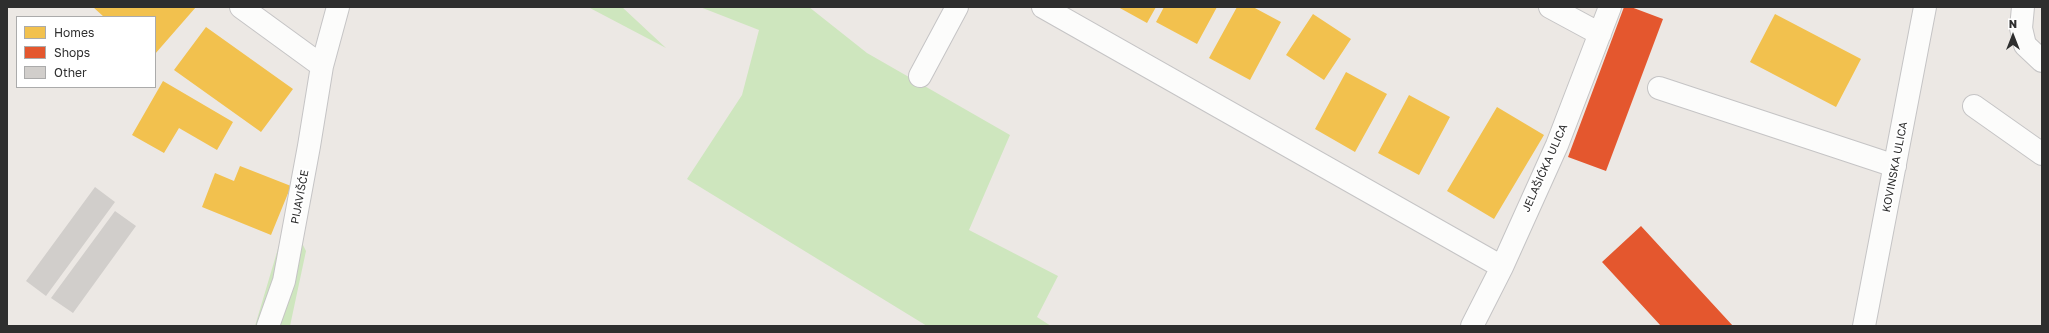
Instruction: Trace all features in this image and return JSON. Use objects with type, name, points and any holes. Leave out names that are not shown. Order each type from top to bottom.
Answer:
[{"type":"street","points":[[241,7],[322,66]]},
{"type":"street","name":"PIJAVIŠĆE","points":[[268,326],[284,282],[322,66],[338,7]]},
{"type":"street","points":[[920,76],[957,7]]},
{"type":"street","points":[[1043,7],[1502,267]]},
{"type":"street","points":[[1550,7],[1600,34]]},
{"type":"street","name":"JELAŠIĆKA ULICA","points":[[1472,326],[1502,267],[1557,145],[1610,7]]},
{"type":"street","name":"KOVINSKA ULICA","points":[[1864,326],[1926,7]]},
{"type":"street","points":[[2023,7],[2021,28],[2025,45],[2042,61]]},
{"type":"street","points":[[1659,88],[1895,166]]},
{"type":"street","points":[[1974,106],[2042,154]]},
{"type":"green space","points":[[588,7],[622,7],[666,48]]},
{"type":"green space","points":[[700,7],[809,7],[867,53],[1010,135],[969,230],[1058,276],[1037,317],[1051,326],[927,326],[687,179],[742,95],[759,30]]},
{"type":"green space","points":[[288,215],[306,251],[290,326],[255,326]]},
{"type":"building: Homes","points":[[93,7],[196,7],[156,53],[156,16],[103,16]]},
{"type":"building: Homes","points":[[1118,7],[1156,7],[1147,23]]},
{"type":"building: Homes","points":[[1164,7],[1217,7],[1197,44],[1156,22]]},
{"type":"building: Homes","points":[[1237,7],[1253,7],[1281,22],[1250,80],[1209,58]]},
{"type":"building: Homes","points":[[1313,14],[1351,39],[1324,80],[1286,55]]},
{"type":"building: Homes","points":[[1775,14],[1861,59],[1836,107],[1750,62]]},
{"type":"building: Homes","points":[[206,27],[293,89],[261,132],[174,70]]},
{"type":"building: Homes","points":[[1346,72],[1387,94],[1355,152],[1315,129]]},
{"type":"building: Homes","points":[[163,81],[233,122],[217,150],[179,128],[164,153],[132,135]]},
{"type":"building: Homes","points":[[1409,95],[1450,117],[1419,175],[1378,153]]},
{"type":"building: Homes","points":[[1497,107],[1544,135],[1494,219],[1447,191]]},
{"type":"building: Homes","points":[[240,166],[291,186],[271,235],[202,207],[215,173],[234,181]]},
{"type":"building: Shops","points":[[1624,7],[1631,7],[1663,19],[1606,171],[1568,157]]},
{"type":"building: Shops","points":[[1641,226],[1733,326],[1661,326],[1602,262]]},
{"type":"building: Other","points":[[95,187],[115,202],[46,296],[26,281]]},
{"type":"building: Other","points":[[115,211],[136,226],[73,313],[51,298]]}]
